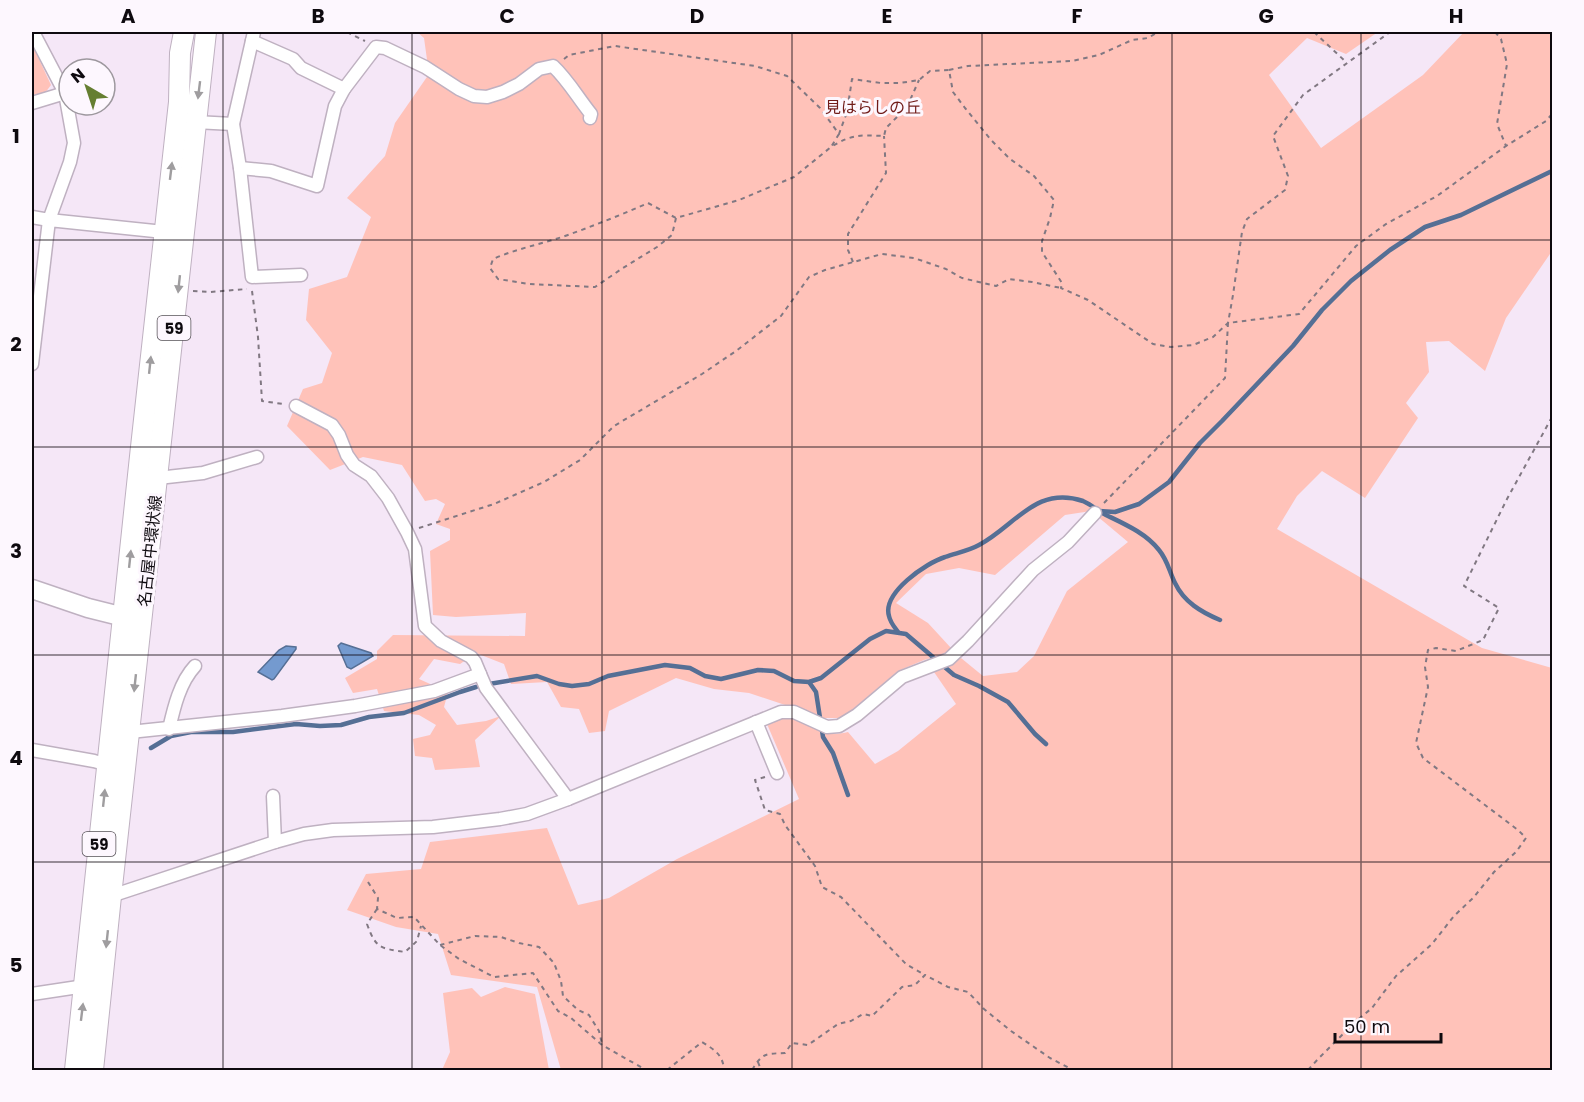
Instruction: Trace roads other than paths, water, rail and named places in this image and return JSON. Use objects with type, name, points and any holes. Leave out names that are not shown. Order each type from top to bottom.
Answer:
[{"type":"main road","name":"名古屋中環状線","points":[[93,1071],[130,732],[133,621],[164,232],[179,102],[180,53],[184,32]]},
{"type":"main road","name":"名古屋中環状線","points":[[75,1071],[108,765],[158,478],[206,32]]},
{"type":"street","points":[[33,32],[57,78]]},
{"type":"street","points":[[301,275],[252,277],[233,124],[253,36],[293,59],[301,68],[344,89]]},
{"type":"street","points":[[240,168],[271,171],[317,186],[335,106],[344,89],[376,47],[385,48],[425,67],[474,96],[487,97],[503,92],[519,84],[539,69],[553,66],[565,78],[591,114],[590,118]]},
{"type":"street","points":[[32,103],[57,95]]},
{"type":"street","points":[[32,364],[49,220],[70,162],[74,143],[69,117]]},
{"type":"street","points":[[195,122],[233,124]]},
{"type":"street","points":[[32,217],[164,232]]},
{"type":"street","points":[[296,405],[332,425],[354,465],[371,476],[388,498],[415,549],[424,626],[441,641],[471,657],[486,688],[567,799]]},
{"type":"street","points":[[158,478],[203,472],[257,457]]},
{"type":"street","points":[[111,896],[304,834],[333,830],[433,827],[527,814],[781,712],[795,712],[826,727],[838,726],[857,715],[902,677],[950,659],[1033,570],[1068,543],[1095,513]]},
{"type":"street","points":[[32,589],[133,621]]},
{"type":"street","points":[[169,729],[172,714],[187,675],[195,666]]},
{"type":"street","points":[[130,732],[282,716],[394,700],[434,691],[480,674]]},
{"type":"street","points":[[756,722],[777,773]]},
{"type":"street","points":[[32,750],[108,765]]},
{"type":"street","points":[[273,796],[274,842]]},
{"type":"street","points":[[32,994],[85,986]]},
{"type":"water","points":[[341,643],[371,653],[373,656],[351,669],[347,667],[338,646]]},
{"type":"water","points":[[286,646],[296,647],[296,649],[274,679],[258,672],[279,650]]},
{"type":"waterway","points":[[1099,511],[1115,512],[1139,504],[1169,482],[1200,443],[1293,346],[1322,310],[1351,281],[1390,250],[1425,227],[1461,215],[1552,171]]},
{"type":"waterway","points":[[898,632],[890,618],[889,607],[892,598],[907,580],[937,560],[979,545],[1027,510],[1052,498],[1086,502],[1147,538],[1162,554],[1183,596],[1200,610],[1220,620]]},
{"type":"waterway","points":[[489,684],[537,676],[572,686],[589,684],[608,676],[665,665],[690,668],[705,676],[721,679],[758,670],[774,671],[794,681],[809,682],[821,678],[870,639],[886,631],[906,634],[954,675],[1008,702],[1046,744]]},
{"type":"waterway","points":[[809,682],[816,692],[823,737],[833,753],[848,795]]},
{"type":"waterway","points":[[151,748],[171,736],[191,732],[233,732],[296,724],[341,725],[369,717],[404,713],[476,687]]},
{"type":"park label","name":"見はらしの丘","points":[[873,107]]}]
